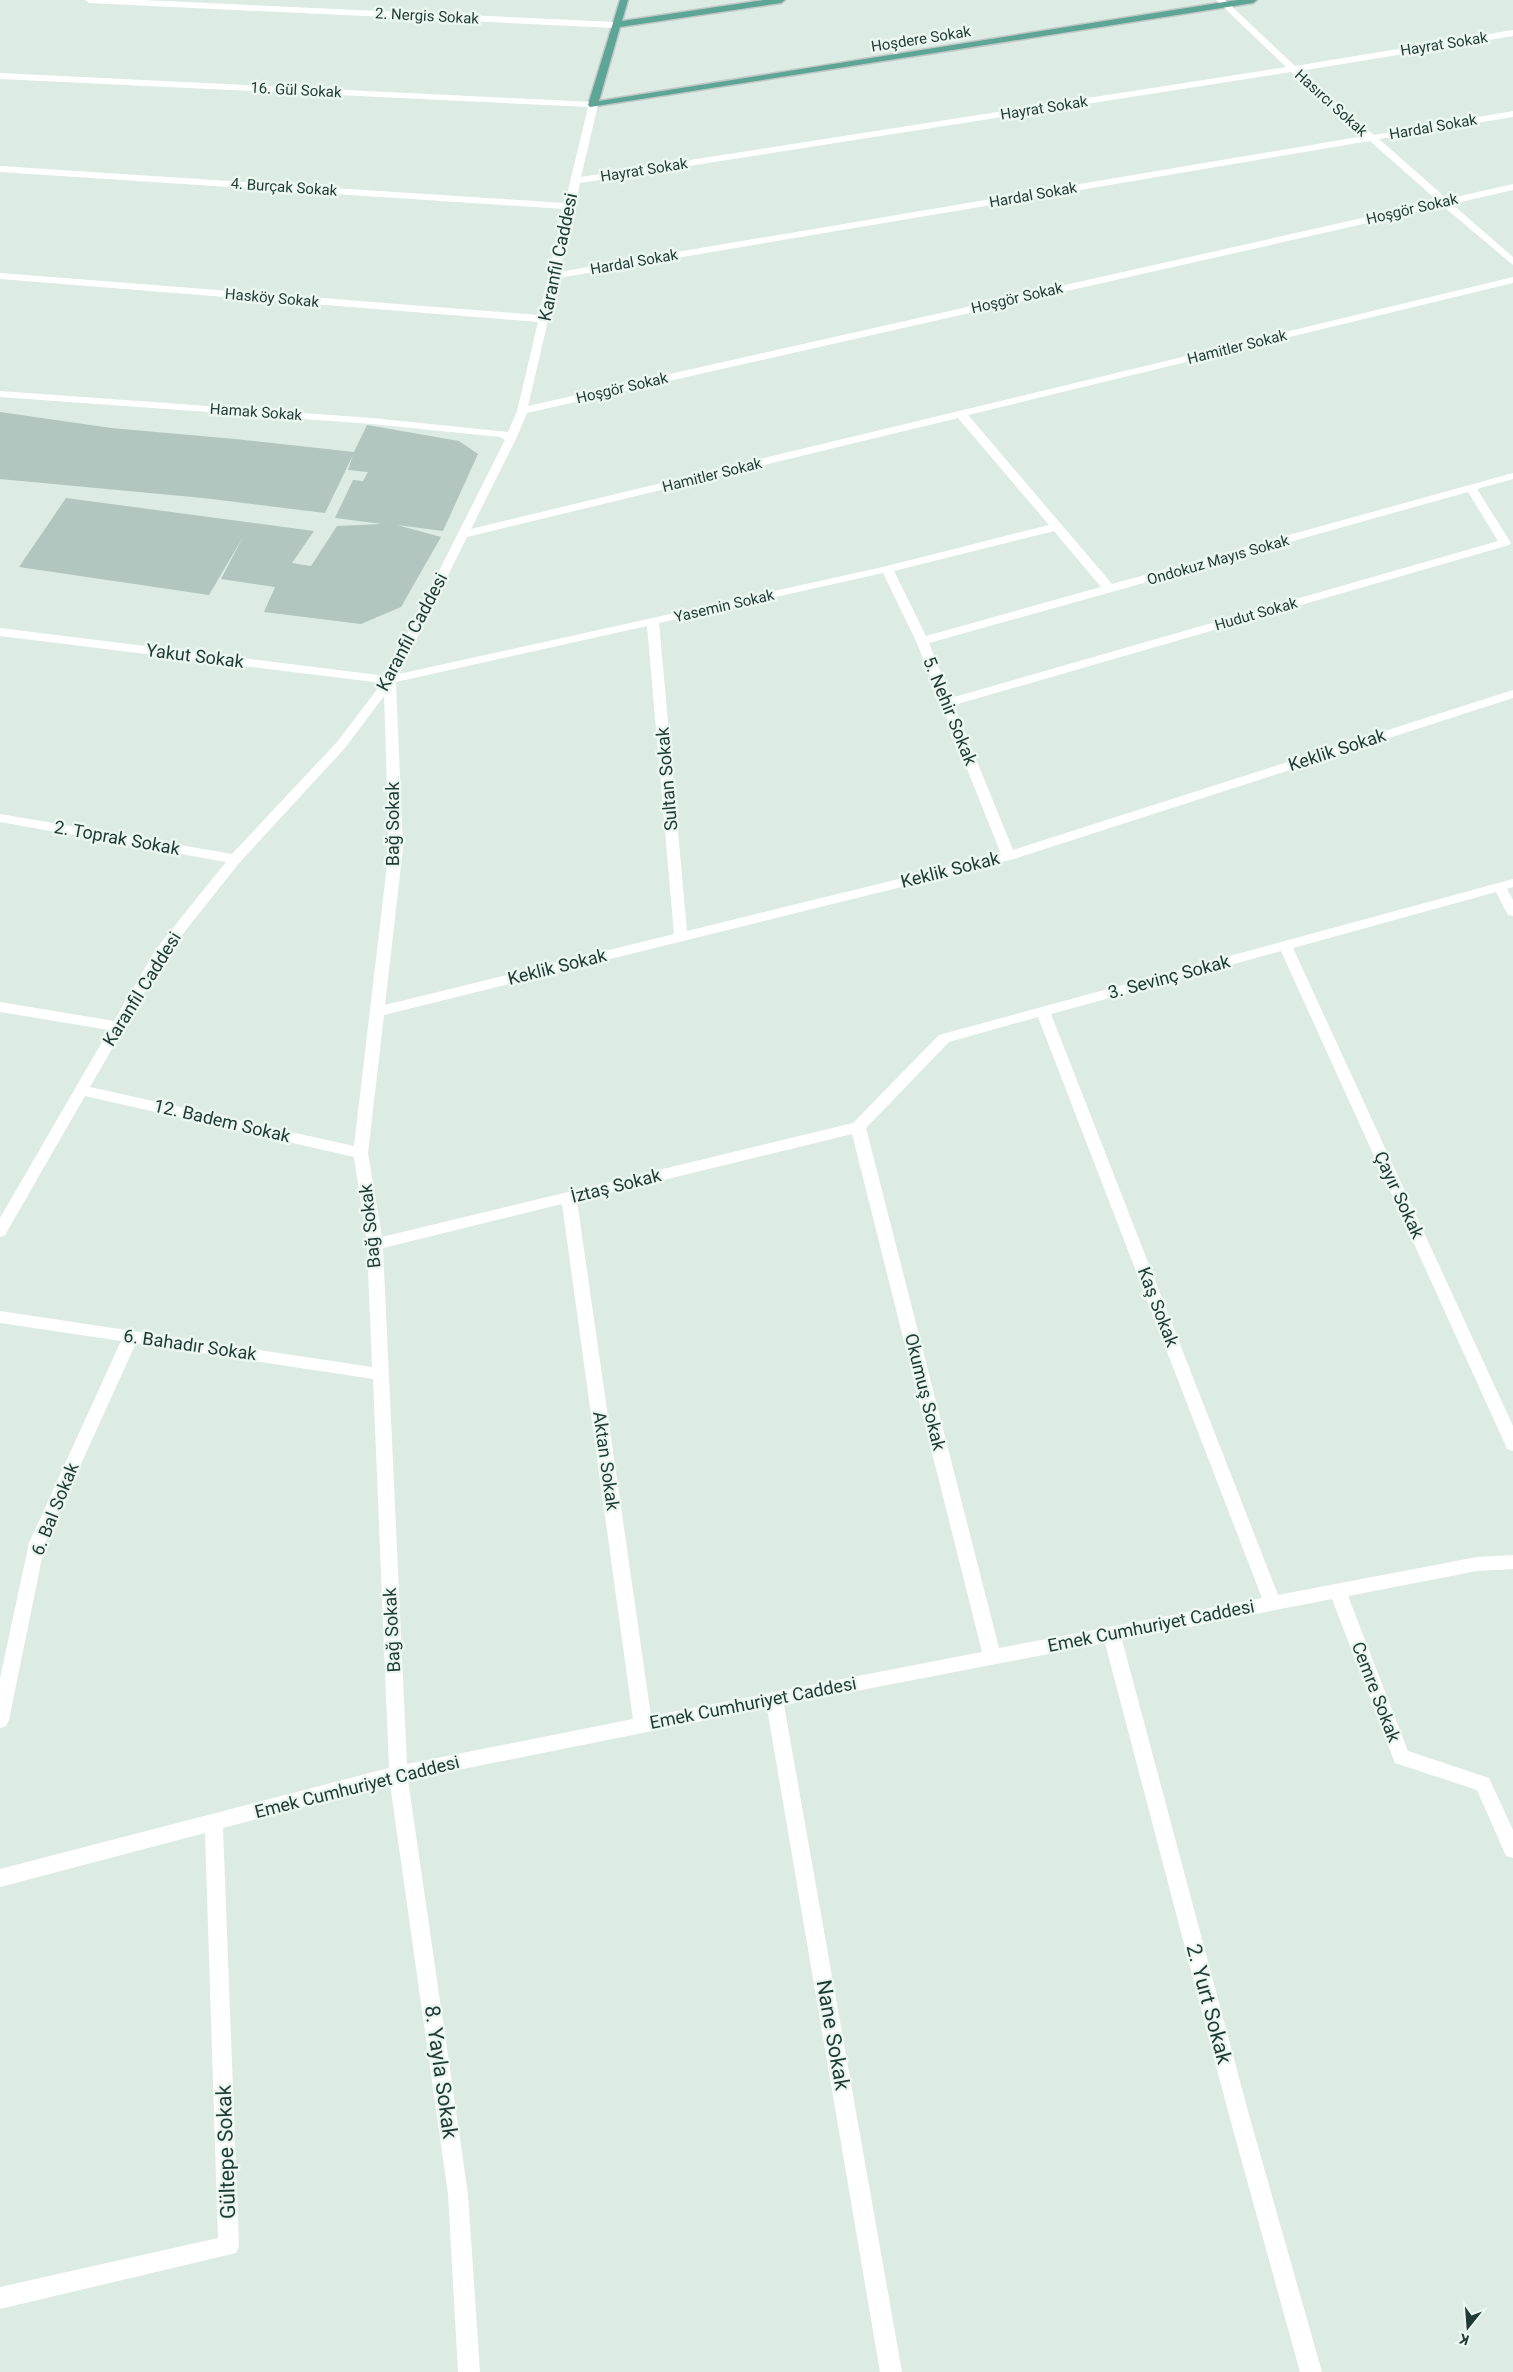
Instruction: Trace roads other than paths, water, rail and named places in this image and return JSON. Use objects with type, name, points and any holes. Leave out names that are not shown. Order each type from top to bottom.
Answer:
[{"type":"main road","name":"Karanfil Caddesi","points":[[593,105],[624,0]]},
{"type":"main road","points":[[616,25],[781,0]]},
{"type":"main road","name":"Hoşdere Sokak","points":[[593,105],[1222,2],[1253,0]]},
{"type":"street","name":"2. Nergis Sokak","points":[[89,0],[616,25]]},
{"type":"street","name":"Hasırcı Sokak","points":[[1222,2],[1293,70],[1513,262]]},
{"type":"street","name":"Hayrat Sokak","points":[[574,181],[1293,70],[1513,33]]},
{"type":"street","name":"16. Gül Sokak","points":[[0,76],[593,105]]},
{"type":"street","name":"Karanfil Caddesi","points":[[2,1223],[82,1090],[161,952],[235,859],[341,745],[390,680],[511,439],[522,411],[545,319],[574,181],[593,105]]},
{"type":"street","name":"Hardal Sokak","points":[[554,276],[1513,114]]},
{"type":"street","name":"4. Burçak Sokak","points":[[0,169],[569,206]]},
{"type":"street","name":"Hoşgör Sokak","points":[[522,411],[1513,187]]},
{"type":"street","name":"Hasköy Sokak","points":[[0,276],[545,319]]},
{"type":"street","name":"Hamitler Sokak","points":[[462,535],[1513,280]]},
{"type":"street","name":"Hamak Sokak","points":[[0,394],[372,421],[504,434],[511,439]]},
{"type":"street","points":[[961,414],[1110,590]]},
{"type":"street","name":"Ondokuz Mayıs Sokak","points":[[922,640],[1110,590],[1513,476]]},
{"type":"street","name":"Hudut Sokak","points":[[946,703],[1505,543],[1471,488]]},
{"type":"street","name":"Yasemin Sokak","points":[[390,680],[887,569],[1057,527]]},
{"type":"street","name":"5. Nehir Sokak","points":[[887,569],[922,640],[1008,856]]},
{"type":"street","name":"Sultan Sokak","points":[[653,622],[681,936]]},
{"type":"street","name":"Yakut Sokak","points":[[0,632],[390,680]]},
{"type":"street","name":"Bağ Sokak","points":[[390,680],[396,848],[361,1153],[374,1244],[398,1774]]},
{"type":"street","name":"Keklik Sokak","points":[[378,1012],[1008,856],[1513,694]]},
{"type":"street","name":"2. Toprak Sokak","points":[[0,818],[235,859]]},
{"type":"street","points":[[1506,885],[1513,912]]},
{"type":"street","name":"3. Sevinç Sokak","points":[[858,1128],[944,1038],[1506,885]]},
{"type":"street","name":"Çayır Sokak","points":[[1285,945],[1513,1444]]},
{"type":"street","points":[[0,1007],[118,1027]]},
{"type":"street","name":"Kaş Sokak","points":[[1043,1011],[1273,1603]]},
{"type":"street","name":"12. Badem Sokak","points":[[82,1090],[361,1153]]},
{"type":"street","name":"İztaş Sokak","points":[[374,1244],[858,1128]]},
{"type":"street","name":"Okumuş Sokak","points":[[858,1128],[992,1657]]},
{"type":"street","name":"Aktan Sokak","points":[[568,1197],[643,1725]]},
{"type":"street","name":"6. Bahadır Sokak","points":[[0,1317],[380,1374]]},
{"type":"street","name":"6. Bal Sokak","points":[[0,1720],[38,1543],[131,1337]]},
{"type":"street","name":"Emek Cumhuriyet Caddesi","points":[[0,1878],[398,1774],[774,1699],[1477,1564],[1513,1562]]},
{"type":"street","name":"Cemre Sokak","points":[[1338,1591],[1401,1757],[1483,1784],[1513,1850]]},
{"type":"street","name":"2. Yurt Sokak","points":[[1112,1634],[1239,2115],[1311,2372]]},
{"type":"street","name":"Nane Sokak","points":[[774,1699],[891,2372]]},
{"type":"street","name":"8. Yayla Sokak","points":[[398,1774],[458,2194],[469,2372]]},
{"type":"street","name":"Gültepe Sokak","points":[[0,2298],[230,2246],[214,1822]]}]
